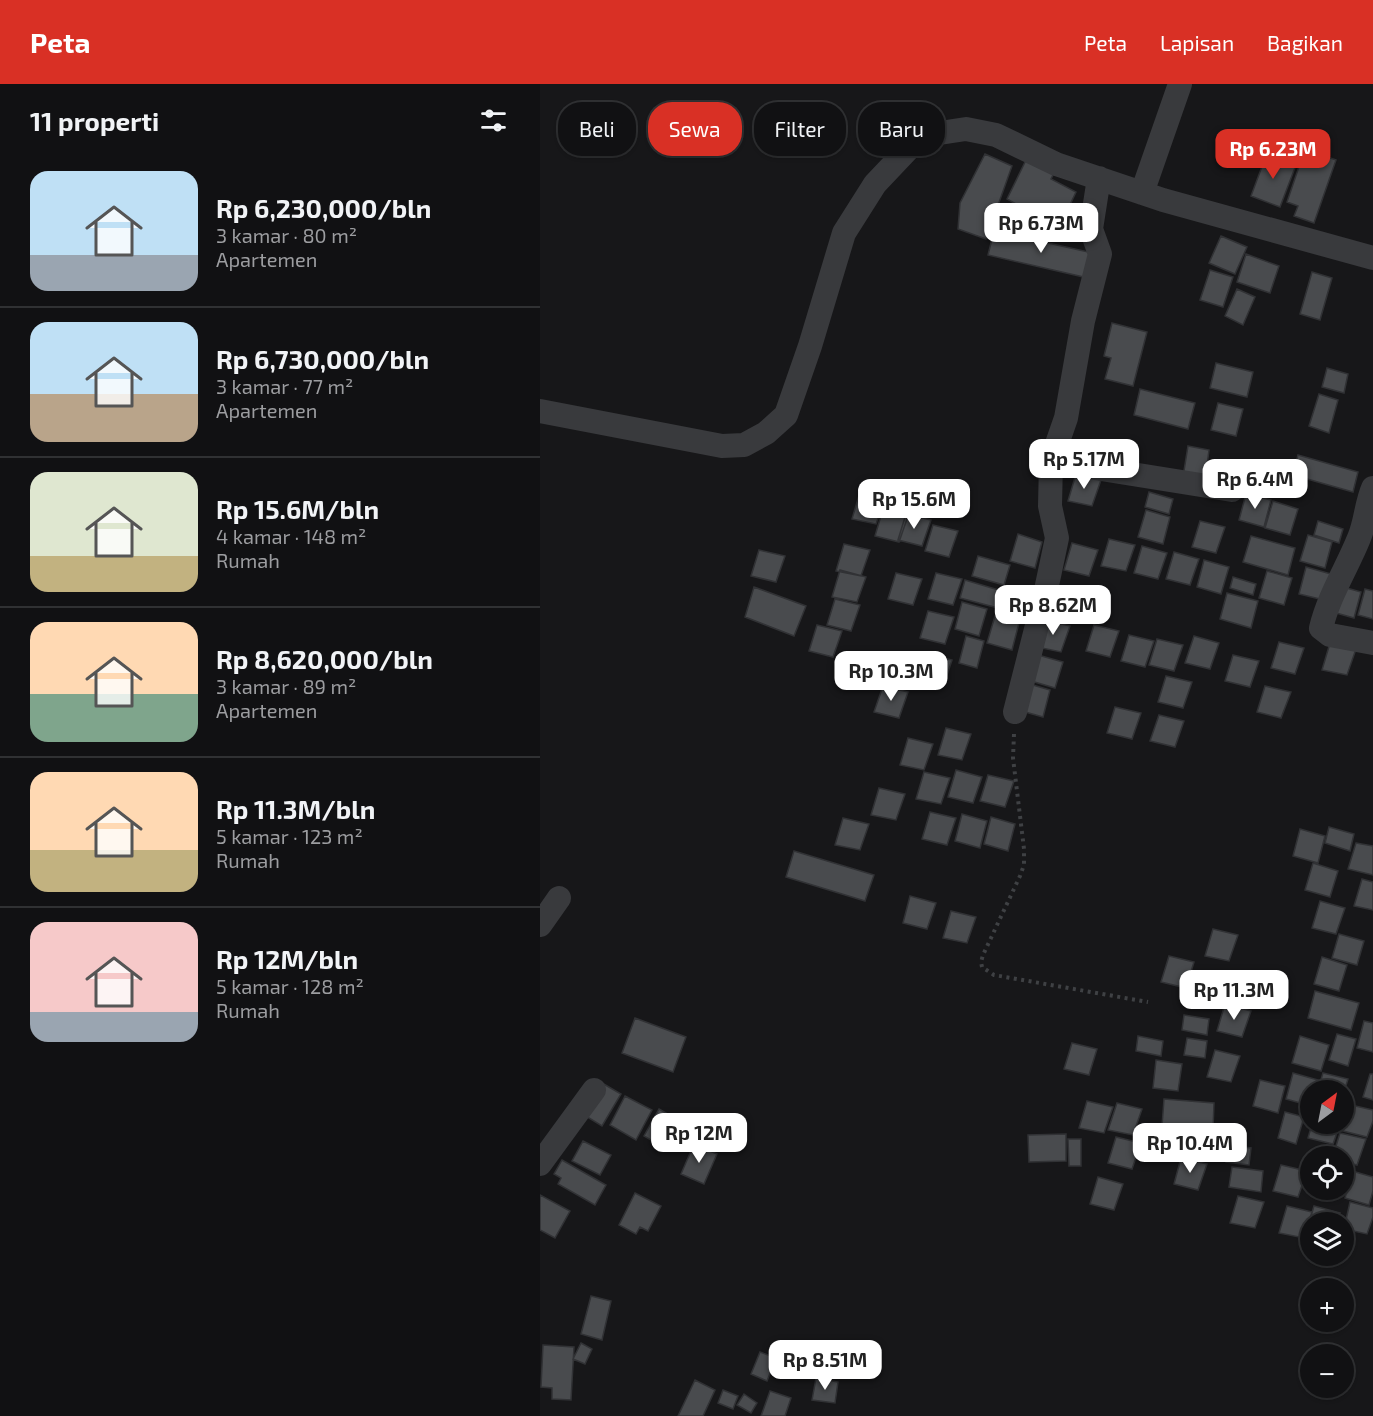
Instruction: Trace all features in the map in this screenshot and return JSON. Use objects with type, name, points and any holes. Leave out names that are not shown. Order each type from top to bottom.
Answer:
[{"type":"street","points":[[1142,193],[1180,84]]},
{"type":"street","points":[[540,411],[722,446],[744,445],[766,433],[786,415],[810,346],[844,233],[875,184],[910,147],[933,134],[966,129],[996,135],[1056,164],[1142,193],[1373,258]]},
{"type":"street","points":[[1015,712],[1057,538],[1050,506],[1051,461],[1066,418],[1083,321],[1100,254],[1091,229],[1100,178]]},
{"type":"street","points":[[1051,461],[1232,490]]},
{"type":"street","points":[[1373,488],[1368,499],[1360,535],[1336,584],[1321,628],[1330,635],[1373,643]]},
{"type":"street","points":[[540,925],[559,898]]},
{"type":"street","points":[[540,1164],[594,1090]]},
{"type":"path","points":[[1015,712],[1013,758],[1025,856],[1020,876],[983,955],[982,967],[994,975],[1148,1002]]},
{"type":"building","points":[[1305,149],[1336,160],[1314,223],[1294,216],[1298,206],[1287,202]]},
{"type":"building","points":[[1267,153],[1296,165],[1280,207],[1251,196]]},
{"type":"building","points":[[985,154],[1012,166],[986,239],[958,229],[960,203]]},
{"type":"building","points":[[1027,158],[1054,173],[1051,179],[1076,192],[1059,228],[1007,199]]},
{"type":"building","points":[[994,231],[1093,253],[1088,278],[988,255]]},
{"type":"building","points":[[1221,236],[1247,247],[1235,274],[1209,263]]},
{"type":"building","points":[[1246,254],[1279,266],[1270,293],[1237,282]]},
{"type":"building","points":[[1210,270],[1233,277],[1223,307],[1200,300]]},
{"type":"building","points":[[1312,272],[1332,278],[1320,320],[1300,314]]},
{"type":"building","points":[[1237,289],[1255,297],[1243,325],[1225,316]]},
{"type":"building","points":[[1112,323],[1147,332],[1133,386],[1105,379],[1111,358],[1104,356]]},
{"type":"building","points":[[1216,363],[1253,372],[1247,397],[1210,388]]},
{"type":"building","points":[[1327,368],[1348,374],[1344,393],[1322,387]]},
{"type":"building","points":[[1140,389],[1195,403],[1188,429],[1134,415]]},
{"type":"building","points":[[1319,394],[1338,400],[1329,433],[1309,426]]},
{"type":"building","points":[[1218,403],[1243,409],[1236,436],[1211,430]]},
{"type":"building","points":[[1188,446],[1209,450],[1205,481],[1183,477]]},
{"type":"building","points":[[1298,455],[1358,472],[1353,492],[1293,475]]},
{"type":"building","points":[[1076,474],[1101,480],[1092,506],[1068,501]]},
{"type":"building","points":[[860,492],[885,499],[876,524],[852,519]]},
{"type":"building","points":[[1149,492],[1173,499],[1169,514],[1145,507]]},
{"type":"building","points":[[1246,494],[1271,500],[1264,527],[1239,520]]},
{"type":"building","points":[[1273,501],[1298,509],[1290,535],[1265,528]]},
{"type":"building","points":[[883,509],[908,516],[899,542],[875,536]]},
{"type":"building","points":[[1146,510],[1170,517],[1163,544],[1138,537]]},
{"type":"building","points":[[906,514],[931,520],[922,546],[898,540]]},
{"type":"building","points":[[1200,521],[1225,527],[1216,553],[1192,547]]},
{"type":"building","points":[[1318,521],[1343,529],[1339,543],[1314,535]]},
{"type":"building","points":[[933,525],[958,531],[949,557],[925,551]]},
{"type":"building","points":[[1018,534],[1042,542],[1035,568],[1010,561]]},
{"type":"building","points":[[1308,535],[1332,542],[1325,568],[1300,561]]},
{"type":"building","points":[[1251,536],[1295,548],[1288,575],[1243,562]]},
{"type":"building","points":[[1109,539],[1135,545],[1126,571],[1101,566]]},
{"type":"building","points":[[1072,543],[1098,550],[1089,576],[1064,570]]},
{"type":"building","points":[[844,544],[870,550],[861,576],[836,571]]},
{"type":"building","points":[[1142,546],[1167,553],[1158,579],[1134,573]]},
{"type":"building","points":[[759,550],[785,556],[776,582],[751,576]]},
{"type":"building","points":[[1174,552],[1199,559],[1190,585],[1166,579]]},
{"type":"building","points":[[978,556],[1010,565],[1004,585],[972,576]]},
{"type":"building","points":[[1204,560],[1229,567],[1221,594],[1197,587]]},
{"type":"building","points":[[1306,567],[1331,574],[1324,600],[1299,594]]},
{"type":"building","points":[[840,570],[866,577],[857,602],[832,597]]},
{"type":"building","points":[[1267,571],[1292,578],[1284,605],[1259,598]]},
{"type":"building","points":[[896,573],[922,579],[913,605],[888,599]]},
{"type":"building","points":[[936,573],[962,579],[953,605],[928,599]]},
{"type":"building","points":[[1233,577],[1256,584],[1253,595],[1230,588]]},
{"type":"building","points":[[965,580],[1002,591],[998,608],[960,598]]},
{"type":"building","points":[[1336,585],[1361,592],[1354,618],[1329,611]]},
{"type":"building","points":[[754,587],[806,606],[794,636],[745,617]]},
{"type":"building","points":[[1365,589],[1373,591],[1373,619],[1358,615]]},
{"type":"building","points":[[1077,590],[1103,596],[1093,623],[1069,617]]},
{"type":"building","points":[[1227,593],[1258,601],[1251,628],[1220,619]]},
{"type":"building","points":[[835,599],[860,605],[851,631],[827,625]]},
{"type":"building","points":[[962,602],[987,609],[979,636],[955,629]]},
{"type":"building","points":[[928,611],[954,617],[945,644],[920,638]]},
{"type":"building","points":[[995,616],[1019,623],[1012,650],[987,643]]},
{"type":"building","points":[[1045,620],[1070,626],[1061,652],[1037,647]]},
{"type":"building","points":[[817,625],[842,631],[833,657],[809,651]]},
{"type":"building","points":[[1094,625],[1119,631],[1110,657],[1086,651]]},
{"type":"building","points":[[1129,635],[1154,641],[1145,667],[1121,661]]},
{"type":"building","points":[[966,636],[984,641],[977,668],[959,663]]},
{"type":"building","points":[[1194,636],[1219,643],[1210,669],[1185,663]]},
{"type":"building","points":[[1157,639],[1183,645],[1174,671],[1149,665]]},
{"type":"building","points":[[1279,642],[1304,648],[1295,674],[1271,668]]},
{"type":"building","points":[[1330,643],[1356,649],[1347,675],[1322,670]]},
{"type":"building","points":[[927,654],[952,660],[943,687],[919,681]]},
{"type":"building","points":[[1038,655],[1063,662],[1055,688],[1031,681]]},
{"type":"building","points":[[1233,655],[1259,661],[1250,687],[1225,681]]},
{"type":"building","points":[[885,657],[910,663],[901,689],[877,683]]},
{"type":"building","points":[[1166,676],[1192,682],[1183,708],[1158,702]]},
{"type":"building","points":[[1026,683],[1050,690],[1043,717],[1018,710]]},
{"type":"building","points":[[883,686],[908,692],[899,718],[874,712]]},
{"type":"building","points":[[1265,686],[1291,692],[1281,718],[1257,712]]},
{"type":"building","points":[[1115,707],[1141,713],[1132,739],[1107,733]]},
{"type":"building","points":[[1159,715],[1184,721],[1175,747],[1150,741]]},
{"type":"building","points":[[946,728],[971,734],[962,760],[938,755]]},
{"type":"building","points":[[908,738],[933,744],[924,770],[900,765]]},
{"type":"building","points":[[956,770],[982,777],[973,803],[948,797]]},
{"type":"building","points":[[924,772],[950,778],[941,804],[916,799]]},
{"type":"building","points":[[988,775],[1014,781],[1005,807],[980,801]]},
{"type":"building","points":[[879,788],[905,794],[896,820],[871,815]]},
{"type":"building","points":[[930,812],[956,818],[947,845],[922,839]]},
{"type":"building","points":[[962,814],[987,821],[980,848],[955,841]]},
{"type":"building","points":[[991,817],[1015,824],[1008,851],[984,844]]},
{"type":"building","points":[[843,818],[869,824],[860,850],[835,845]]},
{"type":"building","points":[[1329,827],[1354,834],[1350,851],[1325,843]]},
{"type":"building","points":[[1300,829],[1325,836],[1318,863],[1293,856]]},
{"type":"building","points":[[1356,843],[1373,846],[1373,875],[1348,869]]},
{"type":"building","points":[[794,851],[874,875],[865,901],[786,877]]},
{"type":"building","points":[[1313,863],[1338,871],[1330,897],[1305,890]]},
{"type":"building","points":[[1362,879],[1373,882],[1373,910],[1354,906]]},
{"type":"building","points":[[910,896],[936,903],[927,929],[903,923]]},
{"type":"building","points":[[1320,901],[1345,908],[1336,934],[1312,928]]},
{"type":"building","points":[[951,911],[976,917],[967,943],[943,938]]},
{"type":"building","points":[[1213,929],[1238,935],[1229,961],[1205,956]]},
{"type":"building","points":[[1339,934],[1364,941],[1357,965],[1332,958]]},
{"type":"building","points":[[1169,956],[1194,962],[1186,988],[1161,982]]},
{"type":"building","points":[[1322,957],[1347,965],[1339,991],[1314,984]]},
{"type":"building","points":[[1315,991],[1359,1003],[1351,1030],[1308,1018]]},
{"type":"building","points":[[1225,1004],[1251,1011],[1242,1037],[1217,1031]]},
{"type":"building","points":[[1184,1015],[1209,1019],[1207,1035],[1182,1030]]},
{"type":"building","points":[[635,1018],[686,1037],[673,1072],[622,1053]]},
{"type":"building","points":[[1364,1021],[1373,1023],[1373,1052],[1357,1048]]},
{"type":"building","points":[[1337,1034],[1356,1039],[1348,1066],[1329,1060]]},
{"type":"building","points":[[1138,1036],[1163,1041],[1161,1056],[1136,1051]]},
{"type":"building","points":[[1300,1036],[1329,1045],[1321,1071],[1292,1063]]},
{"type":"building","points":[[1187,1038],[1207,1041],[1205,1058],[1184,1055]]},
{"type":"building","points":[[1072,1043],[1097,1049],[1089,1075],[1064,1069]]},
{"type":"building","points":[[1215,1050],[1240,1056],[1231,1082],[1207,1077]]},
{"type":"building","points":[[1156,1060],[1182,1064],[1178,1091],[1153,1088]]},
{"type":"building","points":[[1293,1073],[1318,1080],[1300,1080],[1300,1103],[1286,1099]]},
{"type":"building","points":[[1323,1073],[1348,1079],[1348,1080],[1321,1080]]},
{"type":"building","points":[[1370,1074],[1373,1074],[1373,1100],[1363,1097]]},
{"type":"building","points":[[1260,1080],[1285,1086],[1278,1113],[1253,1106]]},
{"type":"building","points":[[602,1083],[621,1094],[602,1126],[584,1115]]},
{"type":"building","points":[[625,1096],[652,1110],[636,1140],[610,1125]]},
{"type":"building","points":[[1164,1099],[1214,1103],[1213,1130],[1162,1126]]},
{"type":"building","points":[[1087,1101],[1113,1107],[1104,1133],[1079,1128]]},
{"type":"building","points":[[1117,1103],[1142,1109],[1133,1135],[1108,1130]]},
{"type":"building","points":[[1354,1106],[1373,1110],[1373,1121],[1367,1137],[1354,1134]]},
{"type":"building","points":[[659,1109],[678,1120],[663,1147],[644,1136]]},
{"type":"building","points":[[1285,1112],[1300,1116],[1300,1130],[1296,1144],[1278,1138]]},
{"type":"building","points":[[1166,1127],[1213,1130],[1212,1146],[1165,1143]]},
{"type":"building","points":[[1066,1134],[1066,1161],[1029,1162],[1028,1135]]},
{"type":"building","points":[[1309,1134],[1336,1134],[1333,1144],[1308,1138]]},
{"type":"building","points":[[1340,1134],[1366,1139],[1357,1165],[1354,1164],[1354,1146],[1336,1146]]},
{"type":"building","points":[[1116,1137],[1141,1143],[1132,1169],[1108,1163]]},
{"type":"building","points":[[1068,1139],[1081,1139],[1081,1166],[1069,1166]]},
{"type":"building","points":[[583,1141],[611,1155],[600,1175],[572,1161]]},
{"type":"building","points":[[694,1144],[717,1154],[704,1184],[681,1174]]},
{"type":"building","points":[[1228,1145],[1251,1148],[1249,1165],[1226,1162]]},
{"type":"building","points":[[1181,1158],[1207,1164],[1198,1190],[1174,1184]]},
{"type":"building","points":[[562,1160],[606,1185],[595,1205],[558,1184],[561,1178],[554,1174]]},
{"type":"building","points":[[1281,1165],[1300,1169],[1298,1197],[1273,1191]]},
{"type":"building","points":[[1232,1167],[1263,1171],[1261,1192],[1229,1187]]},
{"type":"building","points":[[1354,1172],[1373,1177],[1373,1191],[1369,1205],[1352,1200],[1354,1200]]},
{"type":"building","points":[[1098,1177],[1123,1184],[1114,1210],[1090,1204]]},
{"type":"building","points":[[635,1193],[661,1206],[648,1231],[640,1227],[636,1234],[619,1225]]},
{"type":"building","points":[[540,1195],[570,1211],[555,1238],[540,1230]]},
{"type":"building","points":[[1238,1196],[1264,1202],[1255,1228],[1230,1223]]},
{"type":"building","points":[[1350,1202],[1373,1208],[1373,1217],[1367,1234],[1354,1231],[1354,1212],[1348,1212]]},
{"type":"building","points":[[1287,1206],[1312,1212],[1300,1212],[1300,1237],[1279,1233]]},
{"type":"building","points":[[1314,1206],[1336,1212],[1312,1212]]},
{"type":"building","points":[[591,1296],[611,1301],[602,1340],[581,1334]]},
{"type":"building","points":[[581,1343],[592,1349],[585,1364],[573,1359]]},
{"type":"building","points":[[543,1345],[574,1347],[571,1400],[552,1399],[552,1388],[541,1387]]},
{"type":"building","points":[[760,1352],[776,1358],[767,1381],[751,1374]]},
{"type":"building","points":[[781,1360],[797,1363],[795,1372],[779,1369]]},
{"type":"building","points":[[816,1378],[838,1382],[835,1403],[812,1400]]},
{"type":"building","points":[[695,1380],[715,1390],[703,1416],[678,1416]]},
{"type":"building","points":[[723,1390],[738,1396],[733,1409],[718,1403]]},
{"type":"building","points":[[770,1391],[791,1398],[785,1416],[761,1416]]},
{"type":"building","points":[[744,1394],[757,1403],[751,1413],[737,1405]]}]
